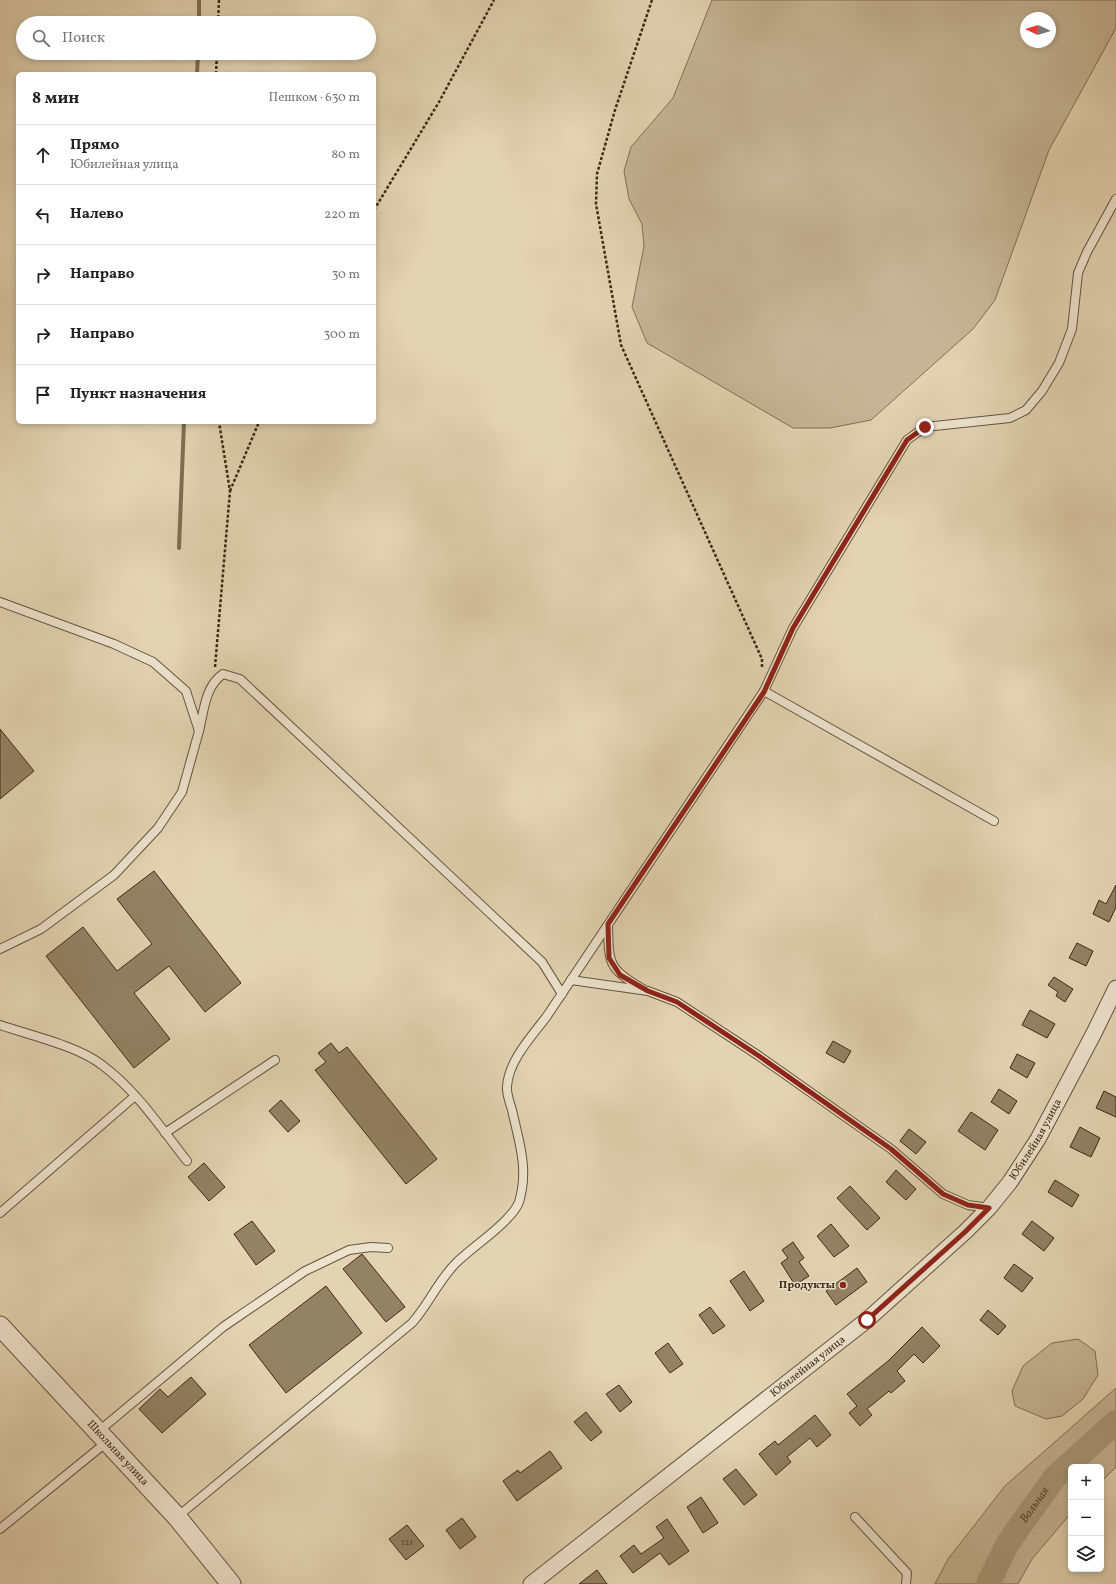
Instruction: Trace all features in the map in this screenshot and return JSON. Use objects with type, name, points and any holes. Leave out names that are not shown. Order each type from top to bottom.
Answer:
[{"type":"street","name":"Юбилейная улица","points":[[531,1584],[867,1320],[965,1232],[989,1208],[1010,1182],[1038,1139],[1116,988]]},
{"type":"street","name":"Школьная улица","points":[[0,1326],[104,1436],[177,1517],[231,1584]]},
{"type":"lane","points":[[177,1517],[412,1323],[424,1309],[435,1288],[444,1276],[457,1262],[506,1220],[518,1204],[523,1186],[524,1165],[507,1086],[512,1068],[523,1048],[562,994],[764,692],[793,628],[907,440],[925,427],[1010,418],[1026,410],[1042,391],[1059,363],[1072,329],[1078,273],[1086,252],[1116,199]]},
{"type":"lane","points":[[0,602],[114,644],[153,662],[186,691],[199,731]]},
{"type":"lane","points":[[0,949],[41,928],[114,875],[158,828],[182,792],[208,692],[214,680],[223,674],[240,679],[542,962],[562,994]]},
{"type":"lane","points":[[764,692],[994,821]]},
{"type":"lane","points":[[608,924],[609,958],[620,975],[648,991],[677,1002],[759,1056],[891,1149],[943,1194],[968,1205],[989,1208]]},
{"type":"lane","points":[[571,980],[648,991]]},
{"type":"lane","points":[[0,1025],[74,1050],[102,1064],[135,1096],[187,1161]]},
{"type":"lane","points":[[165,1133],[275,1060]]},
{"type":"lane","points":[[0,1213],[135,1096]]},
{"type":"lane","points":[[0,1529],[223,1328],[305,1271],[349,1250],[371,1247],[388,1248]]},
{"type":"lane","points":[[855,1517],[906,1573],[906,1584]]},
{"type":"path","points":[[218,16],[219,0]]},
{"type":"path","points":[[376,207],[438,102],[494,0]]},
{"type":"path","points":[[652,0],[615,110],[597,174],[596,204],[621,345],[762,659],[764,692]]},
{"type":"path","points":[[216,72],[217,60]]},
{"type":"path","points":[[214,680],[230,491],[219,424]]},
{"type":"path","points":[[230,491],[258,424]]},
{"type":"shaded area","points":[[712,0],[1116,0],[1116,28],[1049,150],[995,300],[973,329],[871,420],[830,428],[793,428],[647,343],[632,307],[644,246],[642,224],[629,199],[624,171],[631,147],[673,98]]},
{"type":"shaded area","points":[[1078,1339],[1095,1351],[1098,1375],[1083,1399],[1062,1416],[1046,1419],[1015,1406],[1012,1391],[1023,1366],[1052,1343]]},
{"type":"shaded area","points":[[1116,1388],[1116,1467],[1104,1479],[1104,1464],[1068,1464],[1068,1517],[1032,1559],[1018,1584],[935,1584],[948,1559],[1005,1486]]},
{"type":"building","points":[[0,729],[34,771],[0,799]]},
{"type":"building","points":[[154,871],[241,983],[205,1012],[169,966],[134,993],[170,1039],[134,1068],[46,956],[83,927],[117,971],[152,944],[117,899]]},
{"type":"building","points":[[1116,885],[1116,907],[1109,922],[1093,914],[1099,900],[1106,904]]},
{"type":"building","points":[[1077,943],[1093,951],[1086,966],[1069,958]]},
{"type":"building","points":[[1054,977],[1073,989],[1065,1002],[1056,996],[1058,992],[1048,985]]},
{"type":"building","points":[[1030,1010],[1055,1024],[1047,1038],[1022,1025]]},
{"type":"building","points":[[833,1041],[851,1051],[844,1063],[826,1053]]},
{"type":"building","points":[[331,1043],[339,1053],[347,1047],[437,1159],[406,1184],[315,1070],[326,1062],[318,1053]]},
{"type":"building","points":[[1017,1054],[1035,1063],[1027,1078],[1010,1068]]},
{"type":"building","points":[[999,1089],[1017,1101],[1009,1114],[991,1102]]},
{"type":"building","points":[[1104,1091],[1116,1097],[1116,1117],[1096,1108]]},
{"type":"building","points":[[281,1100],[300,1121],[288,1132],[269,1111]]},
{"type":"building","points":[[971,1112],[998,1130],[985,1150],[958,1131]]},
{"type":"building","points":[[1080,1127],[1100,1138],[1091,1157],[1070,1147]]},
{"type":"building","points":[[909,1129],[926,1142],[916,1154],[900,1141]]},
{"type":"building","points":[[204,1163],[225,1187],[209,1201],[188,1177]]},
{"type":"building","points":[[896,1170],[916,1189],[906,1200],[886,1182]]},
{"type":"building","points":[[1055,1180],[1079,1195],[1072,1207],[1048,1192]]},
{"type":"building","points":[[850,1186],[880,1218],[867,1230],[837,1198]]},
{"type":"building","points":[[252,1221],[275,1251],[256,1265],[234,1234]]},
{"type":"building","points":[[1032,1221],[1054,1238],[1044,1251],[1022,1234]]},
{"type":"building","points":[[831,1224],[849,1246],[834,1257],[817,1236]]},
{"type":"building","points":[[793,1242],[804,1258],[799,1262],[809,1276],[795,1285],[781,1263],[788,1258],[782,1250]]},
{"type":"building","points":[[362,1254],[405,1307],[386,1322],[343,1269]]},
{"type":"building","points":[[1014,1264],[1033,1278],[1022,1292],[1004,1278]]},
{"type":"building","points":[[857,1268],[867,1282],[836,1305],[826,1291]]},
{"type":"building","points":[[744,1271],[764,1301],[750,1311],[730,1281]]},
{"type":"building","points":[[326,1286],[362,1333],[286,1393],[249,1345]]},
{"type":"building","points":[[710,1307],[725,1326],[713,1334],[699,1315]]},
{"type":"building","points":[[988,1310],[1006,1326],[998,1335],[980,1320]]},
{"type":"building","points":[[922,1327],[940,1346],[923,1363],[914,1354],[897,1371],[905,1381],[891,1393],[889,1391],[867,1409],[872,1415],[860,1426],[849,1413],[857,1406],[847,1394],[888,1361]]},
{"type":"building","points":[[668,1343],[683,1364],[670,1373],[655,1353]]},
{"type":"building","points":[[191,1377],[206,1394],[162,1433],[139,1409],[160,1389],[168,1397]]},
{"type":"building","points":[[619,1385],[632,1402],[620,1412],[606,1394]]},
{"type":"building","points":[[586,1412],[602,1432],[591,1441],[574,1422]]},
{"type":"building","points":[[815,1415],[831,1435],[817,1447],[810,1438],[787,1457],[791,1462],[776,1475],[759,1454],[775,1441],[778,1445]]},
{"type":"building","points":[[550,1451],[562,1468],[517,1501],[503,1481],[518,1470],[520,1473]]},
{"type":"building","points":[[736,1469],[757,1495],[744,1505],[723,1479]]},
{"type":"building","points":[[701,1497],[718,1523],[703,1533],[687,1507]]},
{"type":"building","points":[[462,1518],[476,1537],[460,1549],[446,1530]]},
{"type":"building","points":[[667,1519],[689,1551],[669,1565],[660,1553],[633,1573],[620,1556],[634,1545],[641,1554],[664,1538],[656,1527]]},
{"type":"building","points":[[407,1525],[424,1546],[406,1560],[389,1539]]},
{"type":"building","points":[[597,1570],[607,1584],[579,1584]]},
{"type":"waterway","points":[[199,0],[199,16]]},
{"type":"waterway","points":[[197,72],[198,60]]},
{"type":"waterway","points":[[179,548],[184,424]]},
{"type":"waterway","name":"Вольная","points":[[988,1584],[1008,1543],[1055,1477],[1116,1422]]},
{"type":"place","name":"Продукты","points":[[843,1285]]},
{"type":"route","points":[[867,1320],[965,1232],[989,1208],[968,1205],[943,1194],[933,1187],[891,1149],[759,1056],[677,1002],[648,991],[620,975],[609,958],[608,924],[764,692],[793,628],[907,440],[925,427]]}]
